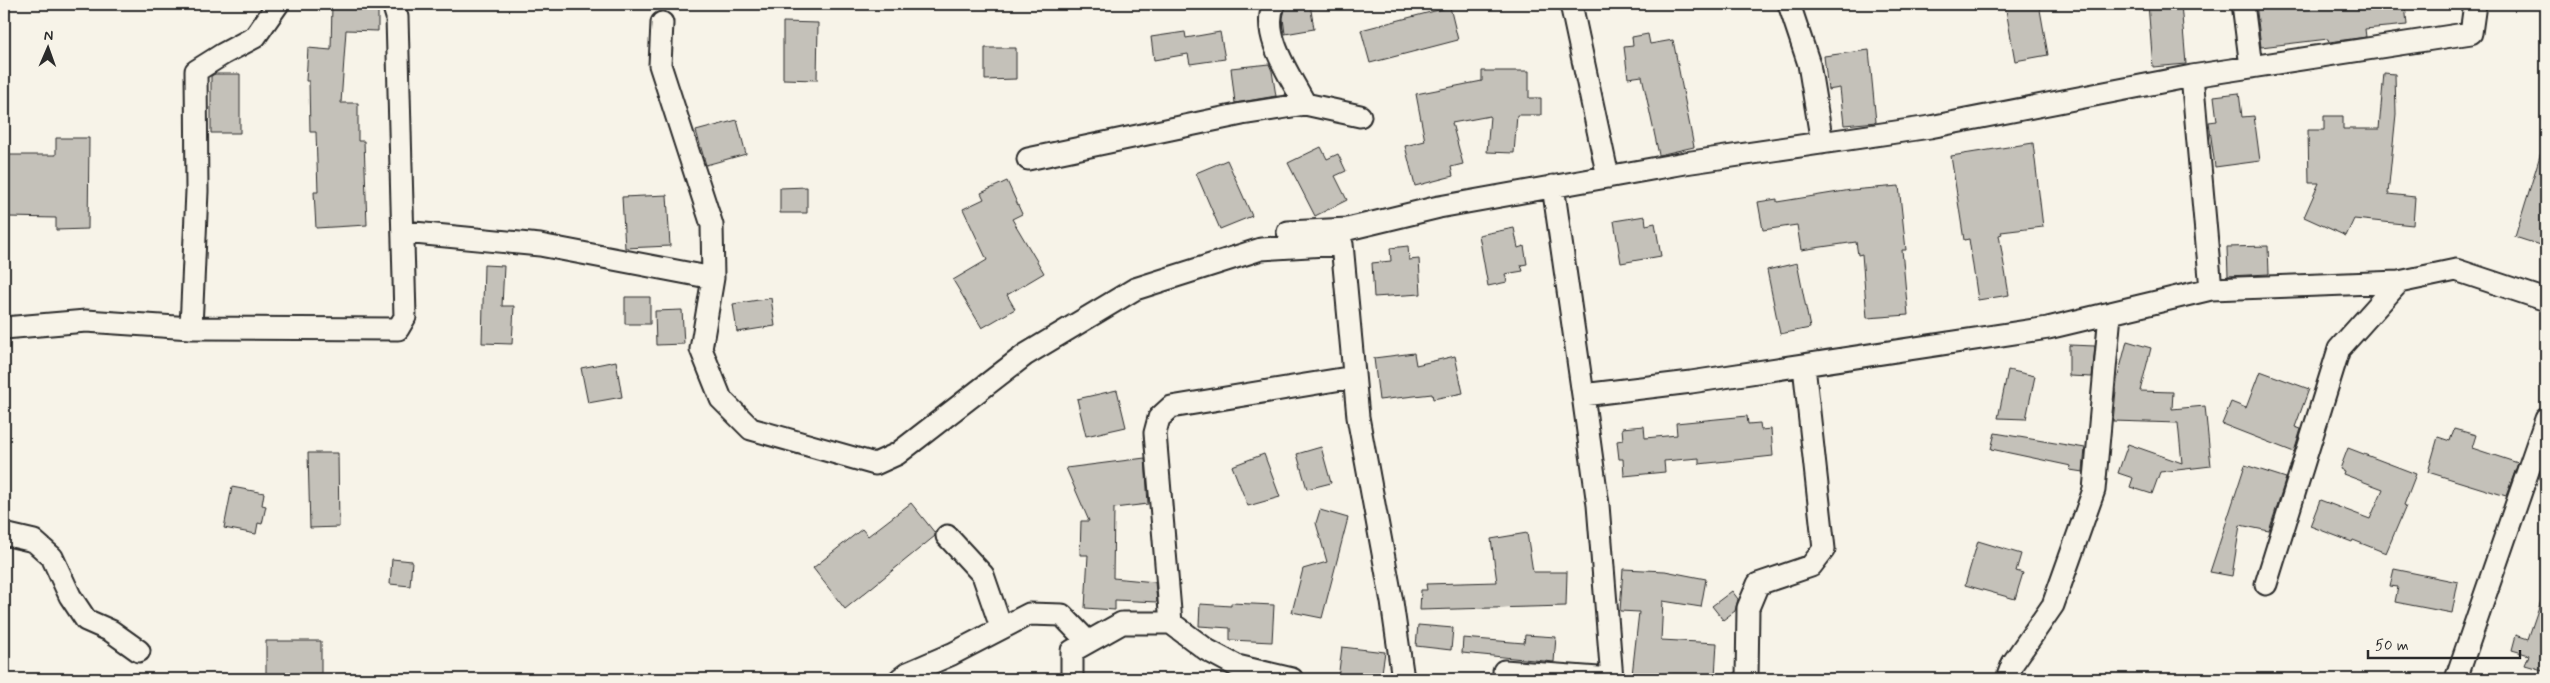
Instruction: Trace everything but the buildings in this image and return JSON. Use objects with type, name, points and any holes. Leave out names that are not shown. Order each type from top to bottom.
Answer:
[{"type":"street","points":[[191,328],[197,191],[196,71],[255,37],[278,4]]},
{"type":"street","points":[[4,328],[86,321],[191,328],[398,329],[406,317],[397,17],[393,4]]},
{"type":"street","points":[[1274,4],[1271,10],[1273,43],[1305,104]]},
{"type":"street","points":[[1571,4],[1608,177]]},
{"type":"street","points":[[1789,4],[1809,64],[1822,143]]},
{"type":"street","points":[[2243,4],[2251,67]]},
{"type":"street","points":[[1288,232],[1348,229],[1439,206],[1553,186],[1930,127],[2192,76],[2471,33],[2474,4]]},
{"type":"street","points":[[662,23],[660,65],[712,225],[713,278],[701,349],[721,399],[751,429],[875,464],[897,454],[1025,355],[1135,289],[1261,249],[1342,244],[1358,417],[1392,602],[1403,679]]},
{"type":"street","points":[[2192,76],[2211,289]]},
{"type":"street","points":[[1028,158],[1242,114],[1305,104],[1360,116]]},
{"type":"street","points":[[1504,677],[1613,679],[1598,505],[1553,186]]},
{"type":"street","points":[[404,232],[540,245],[713,278]]},
{"type":"street","points":[[1583,395],[1804,366],[2048,328],[2211,289],[2399,282],[2456,270],[2546,300]]},
{"type":"street","points":[[2266,584],[2339,349],[2399,282]]},
{"type":"street","points":[[2007,679],[2013,663],[2053,605],[2094,490],[2110,314]]},
{"type":"street","points":[[1747,679],[1748,608],[1758,584],[1810,566],[1824,549],[1804,366]]},
{"type":"street","points":[[1171,623],[1155,433],[1159,418],[1171,407],[1354,377]]},
{"type":"street","points":[[2456,679],[2542,443],[2546,419]]},
{"type":"street","points":[[4,534],[34,541],[52,557],[70,596],[86,620],[111,631],[139,651]]},
{"type":"street","points":[[947,536],[983,575],[1001,627]]},
{"type":"street","points":[[900,679],[908,673],[952,654],[1029,614],[1062,615],[1088,642]]},
{"type":"street","points":[[1072,679],[1072,651],[1122,623],[1171,623],[1206,650],[1237,666],[1292,679]]}]
